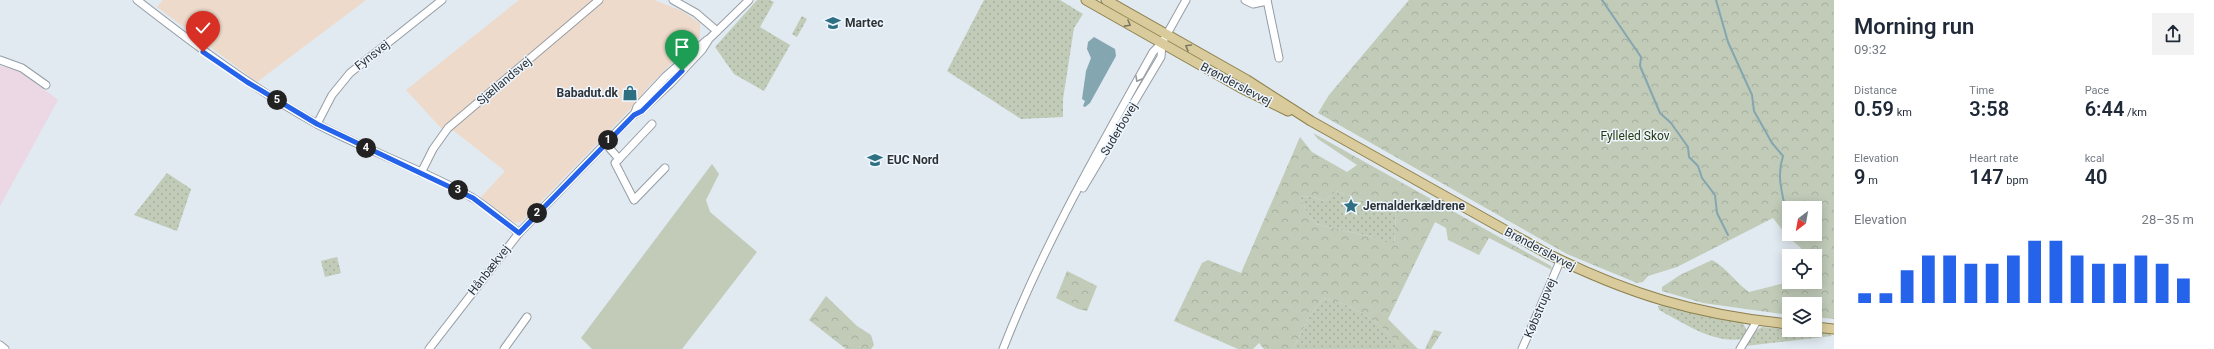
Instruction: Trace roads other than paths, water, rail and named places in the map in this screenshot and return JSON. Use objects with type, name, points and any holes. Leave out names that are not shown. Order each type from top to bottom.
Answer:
[{"type":"main road","name":"Brønderslevvej","points":[[1086,0],[1241,88],[1311,121]]},
{"type":"main road","name":"Brønderslevvej","points":[[1106,0],[1247,80],[1311,121],[1546,253],[1601,280],[1653,299],[1723,316],[1782,323]]},
{"type":"main road","points":[[1822,328],[1834,329]]},
{"type":"street","points":[[137,0],[231,72],[317,124],[473,198],[519,233]]},
{"type":"street","name":"Fynsvej","points":[[317,124],[332,95],[350,73],[442,0]]},
{"type":"street","name":"Sjællandsvej","points":[[421,173],[433,149],[448,128],[599,0]]},
{"type":"street","points":[[673,0],[696,13],[717,31]]},
{"type":"street","name":"Hånbækvej","points":[[429,349],[519,233],[605,143],[634,115],[642,111],[670,84],[702,50],[717,31],[749,0]]},
{"type":"street","name":"Suderbovej","points":[[1003,349],[1034,274],[1086,174],[1152,52],[1162,43],[1186,0]]},
{"type":"street","points":[[1245,0],[1254,4],[1267,1],[1279,58]]},
{"type":"street","points":[[0,60],[22,68],[46,85]]},
{"type":"street","points":[[652,124],[615,163],[634,200],[665,168]]},
{"type":"street","points":[[605,143],[619,159]]},
{"type":"street","name":"Købstrupvej","points":[[1522,349],[1558,266]]},
{"type":"street","points":[[504,349],[527,317]]},
{"type":"street","points":[[1740,349],[1757,321]]},
{"type":"street","points":[[0,345],[5,349]]},
{"type":"water","points":[[1094,37],[1115,49],[1116,56],[1090,103],[1085,107],[1083,106],[1085,101],[1082,99],[1086,71],[1091,58],[1087,49],[1088,42]]},
{"type":"waterway","points":[[1602,0],[1641,57],[1640,66],[1660,113],[1671,123],[1688,147],[1689,157],[1698,166],[1702,178],[1715,195],[1717,213],[1728,235]]},
{"type":"waterway","points":[[1716,0],[1728,42],[1752,95],[1754,111],[1772,143],[1783,156],[1780,175],[1784,201]]},
{"type":"place","name":"Martec","points":[[833,23]]},
{"type":"place","name":"Babadut.dk","points":[[630,93]]},
{"type":"place","name":"EUC Nord","points":[[875,160]]},
{"type":"place","name":"Jernalderkældrene","points":[[1351,206]]},
{"type":"park label","name":"Fylleled Skov","points":[[1635,136]]}]
